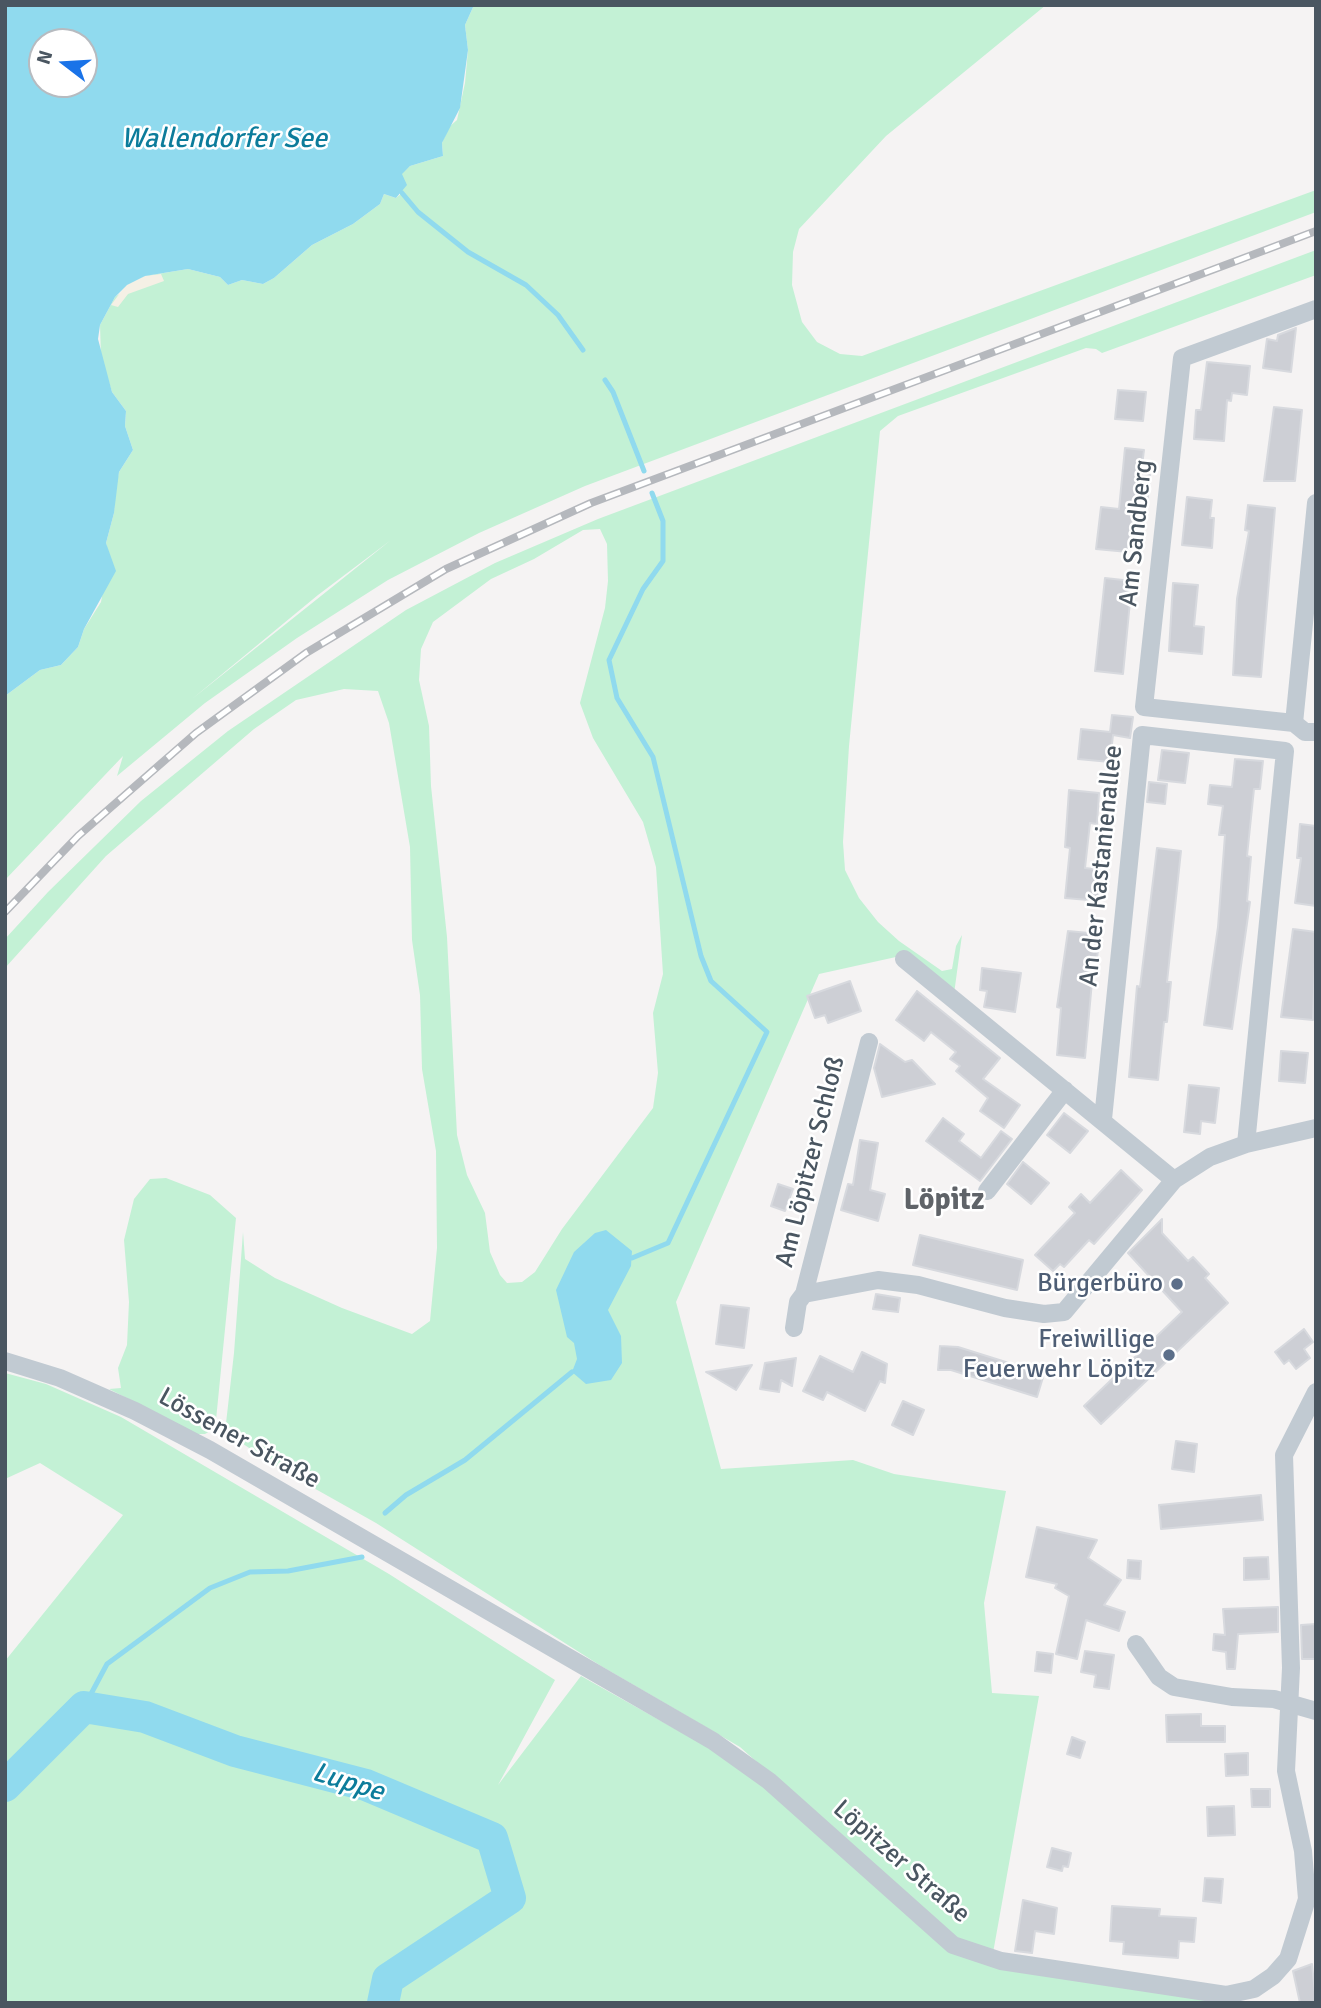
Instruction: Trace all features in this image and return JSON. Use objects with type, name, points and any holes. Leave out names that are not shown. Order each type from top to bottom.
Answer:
[{"type":"street","name":"Am Sandberg","points":[[1144,707],[1182,358],[1316,309]]},
{"type":"street","points":[[1246,1144],[1285,751],[1280,750],[1289,723],[1316,503]]},
{"type":"street","points":[[1142,735],[1144,707],[1289,723],[1305,732],[1316,732]]},
{"type":"street","name":"An der Kastanienallee","points":[[1103,1119],[1142,735],[1280,750]]},
{"type":"street","points":[[904,960],[1103,1119],[1174,1180]]},
{"type":"street","name":"Am Löpitzer Schloß","points":[[794,1328],[798,1302],[804,1294],[869,1042]]},
{"type":"street","points":[[987,1191],[1065,1090]]},
{"type":"street","name":"Am Löpitzer Schloß","points":[[804,1294],[878,1280],[918,1285],[1006,1308],[1044,1314],[1064,1312],[1174,1180],[1210,1157],[1246,1144],[1316,1128]]},
{"type":"street","name":"Lössener Straße","points":[[5,1361],[61,1378],[135,1411],[210,1450],[438,1582]]},
{"type":"street","name":"Löpitzer Straße","points":[[438,1582],[743,1761],[953,1944],[1001,1961],[1182,1990],[1226,1995],[1254,1989],[1273,1976],[1287,1959],[1307,1899],[1303,1851],[1286,1771],[1290,1599],[1285,1541],[1284,1455],[1316,1392]]},
{"type":"street","points":[[1136,1644],[1159,1678],[1174,1687],[1192,1692],[1289,1702],[1316,1711]]},
{"type":"green space","points":[[474,5],[1046,5],[886,136],[799,229],[793,252],[792,285],[802,322],[817,342],[840,354],[862,356],[1316,190],[1316,212],[585,486],[479,533],[388,580],[297,638],[205,703],[117,776],[123,756],[5,880],[5,696],[40,670],[61,665],[78,647],[84,629],[101,602],[109,556],[106,543],[114,513],[119,472],[133,450],[125,426],[126,411],[112,392],[101,357],[100,325],[115,297],[145,276],[188,269],[220,277],[228,285],[242,280],[263,284],[274,278],[312,245],[353,224],[380,204],[384,194],[396,198],[402,193],[401,174],[410,166],[443,156],[442,143],[449,127],[457,120],[465,83],[468,50],[465,25]],"holes":[[[391,540],[192,699],[318,595]]]},
{"type":"green space","points":[[1316,250],[1316,275],[1102,353],[1086,348],[898,416],[880,431],[849,746],[843,842],[845,870],[859,898],[878,922],[899,941],[942,971],[952,969],[956,946],[962,935],[954,994],[905,955],[819,974],[676,1302],[721,1469],[853,1460],[894,1474],[1006,1491],[984,1603],[992,1693],[1039,1696],[993,1953],[956,1940],[740,1747],[601,1666],[376,1523],[287,1473],[225,1432],[243,1232],[245,1259],[275,1278],[342,1308],[412,1334],[430,1321],[437,1248],[436,1151],[422,1069],[420,995],[412,940],[410,847],[389,723],[378,691],[344,689],[296,700],[254,729],[106,856],[5,968],[5,939],[48,892],[141,801],[228,731],[406,610],[495,563],[598,519]],"holes":[[[600,529],[607,544],[608,581],[605,608],[580,703],[593,738],[643,822],[656,867],[663,974],[653,1013],[658,1073],[653,1108],[562,1229],[535,1272],[522,1282],[507,1283],[500,1275],[490,1252],[485,1213],[467,1175],[457,1135],[447,937],[431,786],[429,726],[419,680],[421,649],[433,622],[491,579],[534,559],[583,530]]]},
{"type":"green space","points":[[166,1178],[210,1195],[236,1218],[216,1420],[212,1430],[205,1434],[197,1434],[109,1389],[121,1388],[118,1368],[127,1345],[129,1302],[124,1240],[134,1199],[150,1179]]},
{"type":"green space","points":[[5,1373],[46,1384],[121,1417],[389,1574],[555,1680],[498,1785],[581,1676],[736,1763],[951,1947],[1223,2003],[5,2003],[5,1661],[123,1515],[40,1463],[5,1479]]},
{"type":"sand","points":[[161,274],[164,281],[128,294],[118,307],[111,305],[126,285],[145,276]]},
{"type":"water","name":"Wallendorfer See","points":[[5,5],[474,5],[465,25],[468,50],[460,108],[442,143],[443,156],[410,166],[402,174],[407,185],[396,198],[384,194],[380,204],[353,224],[312,245],[274,278],[263,284],[242,280],[228,285],[220,277],[188,269],[145,276],[127,285],[115,297],[100,325],[98,339],[112,392],[126,411],[125,426],[133,450],[119,472],[114,513],[106,543],[116,571],[84,629],[78,647],[61,665],[40,670],[5,696]]},
{"type":"water","points":[[606,1230],[632,1251],[631,1266],[608,1310],[621,1336],[622,1363],[611,1380],[586,1384],[572,1372],[577,1359],[574,1343],[567,1337],[556,1290],[574,1252],[595,1233]]},
{"type":"building","points":[[1296,328],[1291,372],[1263,368],[1267,339],[1277,341],[1278,335]]},
{"type":"building","points":[[1207,362],[1250,366],[1247,395],[1232,393],[1231,401],[1227,400],[1224,441],[1194,439],[1196,410],[1201,410]]},
{"type":"building","points":[[1118,390],[1146,392],[1143,421],[1115,419]]},
{"type":"building","points":[[1274,407],[1302,410],[1295,481],[1264,481]]},
{"type":"building","points":[[1125,448],[1144,450],[1141,474],[1150,475],[1147,505],[1134,504],[1128,552],[1096,549],[1101,507],[1119,509]]},
{"type":"building","points":[[1187,497],[1212,500],[1212,548],[1182,545]]},
{"type":"building","points":[[1248,505],[1275,508],[1261,677],[1233,675],[1237,599],[1249,531],[1245,530]]},
{"type":"building","points":[[1105,578],[1132,581],[1123,674],[1095,671]]},
{"type":"building","points":[[1173,583],[1198,585],[1194,626],[1204,627],[1202,654],[1169,651]]},
{"type":"building","points":[[1112,715],[1133,717],[1130,738],[1113,735],[1110,762],[1078,759],[1081,729],[1110,732]]},
{"type":"building","points":[[1162,750],[1189,753],[1185,783],[1158,780]]},
{"type":"building","points":[[1235,759],[1263,761],[1260,789],[1254,789],[1247,856],[1251,857],[1247,901],[1250,902],[1232,1029],[1204,1025],[1218,927],[1225,835],[1219,835],[1223,806],[1208,804],[1210,785],[1232,787]]},
{"type":"building","points":[[1149,782],[1167,784],[1165,804],[1147,802]]},
{"type":"building","points":[[1069,790],[1099,793],[1097,824],[1090,823],[1085,868],[1103,870],[1100,901],[1065,898],[1070,848],[1065,847]]},
{"type":"building","points":[[1300,824],[1316,826],[1316,906],[1295,903],[1301,858],[1297,858]]},
{"type":"building","points":[[1157,848],[1181,851],[1167,982],[1171,982],[1167,1022],[1164,1022],[1158,1080],[1129,1077],[1137,986],[1140,987]]},
{"type":"building","points":[[1293,929],[1316,932],[1313,1020],[1281,1017]]},
{"type":"building","points":[[1068,931],[1099,934],[1085,1058],[1057,1055],[1061,1008],[1057,1007]]},
{"type":"building","points":[[982,968],[1021,973],[1015,1012],[984,1007],[987,991],[980,990]]},
{"type":"building","points":[[850,981],[861,1011],[828,1023],[825,1015],[815,1018],[807,996]]},
{"type":"building","points":[[917,991],[1000,1058],[983,1079],[1020,1105],[1004,1128],[980,1111],[988,1098],[956,1071],[960,1066],[950,1059],[956,1052],[931,1032],[924,1041],[896,1020]]},
{"type":"building","points":[[880,1044],[905,1062],[912,1060],[935,1084],[882,1097],[874,1068]]},
{"type":"building","points":[[1281,1051],[1308,1053],[1305,1083],[1279,1081]]},
{"type":"building","points":[[1189,1085],[1219,1088],[1215,1123],[1201,1121],[1200,1134],[1184,1132]]},
{"type":"building","points":[[1064,1113],[1088,1131],[1070,1153],[1047,1135]]},
{"type":"building","points":[[943,1118],[964,1134],[959,1141],[981,1158],[1001,1131],[1012,1139],[980,1181],[926,1141]]},
{"type":"building","points":[[860,1140],[878,1143],[870,1190],[885,1194],[878,1221],[841,1210],[848,1184],[853,1185]]},
{"type":"building","points":[[1023,1162],[1049,1183],[1031,1204],[1007,1184]]},
{"type":"building","points":[[1121,1170],[1142,1190],[1094,1244],[1089,1240],[1064,1267],[1060,1264],[1053,1271],[1035,1255],[1075,1213],[1069,1207],[1081,1194],[1090,1203]]},
{"type":"building","points":[[778,1184],[793,1189],[785,1211],[771,1206]]},
{"type":"building","points":[[1162,1219],[1162,1233],[1188,1261],[1193,1257],[1209,1274],[1205,1278],[1228,1303],[1101,1424],[1084,1406],[1182,1312],[1128,1253]]},
{"type":"building","points":[[920,1235],[1023,1260],[1017,1290],[913,1265]]},
{"type":"building","points":[[876,1294],[900,1298],[898,1312],[873,1309]]},
{"type":"building","points":[[721,1305],[749,1308],[744,1348],[716,1344]]},
{"type":"building","points":[[1304,1329],[1313,1342],[1304,1349],[1310,1358],[1296,1369],[1289,1360],[1284,1364],[1275,1352]]},
{"type":"building","points":[[940,1346],[958,1347],[1044,1374],[1037,1397],[951,1370],[938,1370]]},
{"type":"building","points":[[862,1352],[887,1364],[885,1383],[880,1381],[865,1411],[827,1392],[823,1400],[803,1391],[820,1356],[853,1372]]},
{"type":"building","points":[[796,1358],[792,1386],[781,1380],[779,1392],[760,1389],[765,1363]]},
{"type":"building","points":[[752,1365],[736,1390],[706,1372]]},
{"type":"building","points":[[903,1401],[924,1410],[913,1435],[892,1425]]},
{"type":"building","points":[[1176,1441],[1197,1444],[1194,1472],[1172,1469]]},
{"type":"building","points":[[1261,1495],[1263,1520],[1161,1529],[1159,1505]]},
{"type":"building","points":[[1037,1527],[1097,1540],[1088,1558],[1121,1580],[1104,1605],[1125,1612],[1119,1631],[1086,1620],[1077,1659],[1056,1654],[1069,1596],[1055,1588],[1057,1584],[1026,1577]]},
{"type":"building","points":[[1268,1557],[1269,1579],[1244,1580],[1244,1558]]},
{"type":"building","points":[[1128,1560],[1141,1561],[1140,1579],[1127,1578]]},
{"type":"building","points":[[1278,1607],[1278,1632],[1238,1634],[1235,1669],[1227,1669],[1226,1652],[1213,1650],[1214,1634],[1225,1635],[1223,1609]]},
{"type":"building","points":[[1316,1624],[1316,1659],[1302,1659],[1301,1625]]},
{"type":"building","points":[[1085,1651],[1114,1655],[1109,1689],[1094,1687],[1096,1675],[1081,1672]]},
{"type":"building","points":[[1037,1652],[1053,1654],[1051,1673],[1035,1671]]},
{"type":"building","points":[[1201,1714],[1201,1726],[1225,1726],[1225,1742],[1167,1742],[1166,1715]]},
{"type":"building","points":[[1072,1737],[1085,1742],[1080,1758],[1067,1754]]},
{"type":"building","points":[[1248,1753],[1248,1775],[1226,1776],[1225,1754]]},
{"type":"building","points":[[1251,1789],[1270,1789],[1270,1807],[1252,1807]]},
{"type":"building","points":[[1234,1806],[1235,1835],[1208,1836],[1207,1807]]},
{"type":"building","points":[[1052,1848],[1071,1853],[1068,1867],[1063,1866],[1062,1871],[1047,1867]]},
{"type":"building","points":[[1205,1878],[1223,1879],[1221,1903],[1203,1901]]},
{"type":"building","points":[[1023,1900],[1057,1908],[1054,1934],[1035,1931],[1032,1953],[1015,1951]]},
{"type":"building","points":[[1112,1906],[1160,1909],[1159,1916],[1196,1918],[1194,1942],[1179,1941],[1178,1958],[1123,1954],[1124,1942],[1110,1941]]},
{"type":"building","points":[[1312,1964],[1316,2003],[1300,2003],[1293,1971]]},
{"type":"waterway","points":[[402,193],[418,212],[468,252],[526,285],[558,315],[583,350]]},
{"type":"waterway","points":[[605,380],[613,392],[644,471]]},
{"type":"waterway","points":[[632,1258],[668,1243],[767,1032],[711,981],[701,956],[653,757],[617,698],[609,660],[643,589],[663,561],[663,521],[652,493]]},
{"type":"waterway","points":[[385,1513],[406,1495],[465,1460],[572,1372]]},
{"type":"waterway","points":[[84,1707],[107,1664],[210,1588],[250,1572],[288,1571],[362,1557]]},
{"type":"waterway","name":"Luppe","points":[[5,1786],[84,1707],[145,1717],[235,1751],[366,1785],[492,1838],[510,1898],[388,1979],[383,2003]]},
{"type":"railway","points":[[5,912],[78,836],[196,733],[306,653],[446,569],[591,503],[1316,231]]},
{"type":"place","name":"Bürgerbüro","points":[[1177,1284]]},
{"type":"place","name":"Freiwillige Feuerwehr Löpitz","points":[[1169,1355]]},
{"type":"district","name":"Löpitz","points":[[944,1201]]}]
